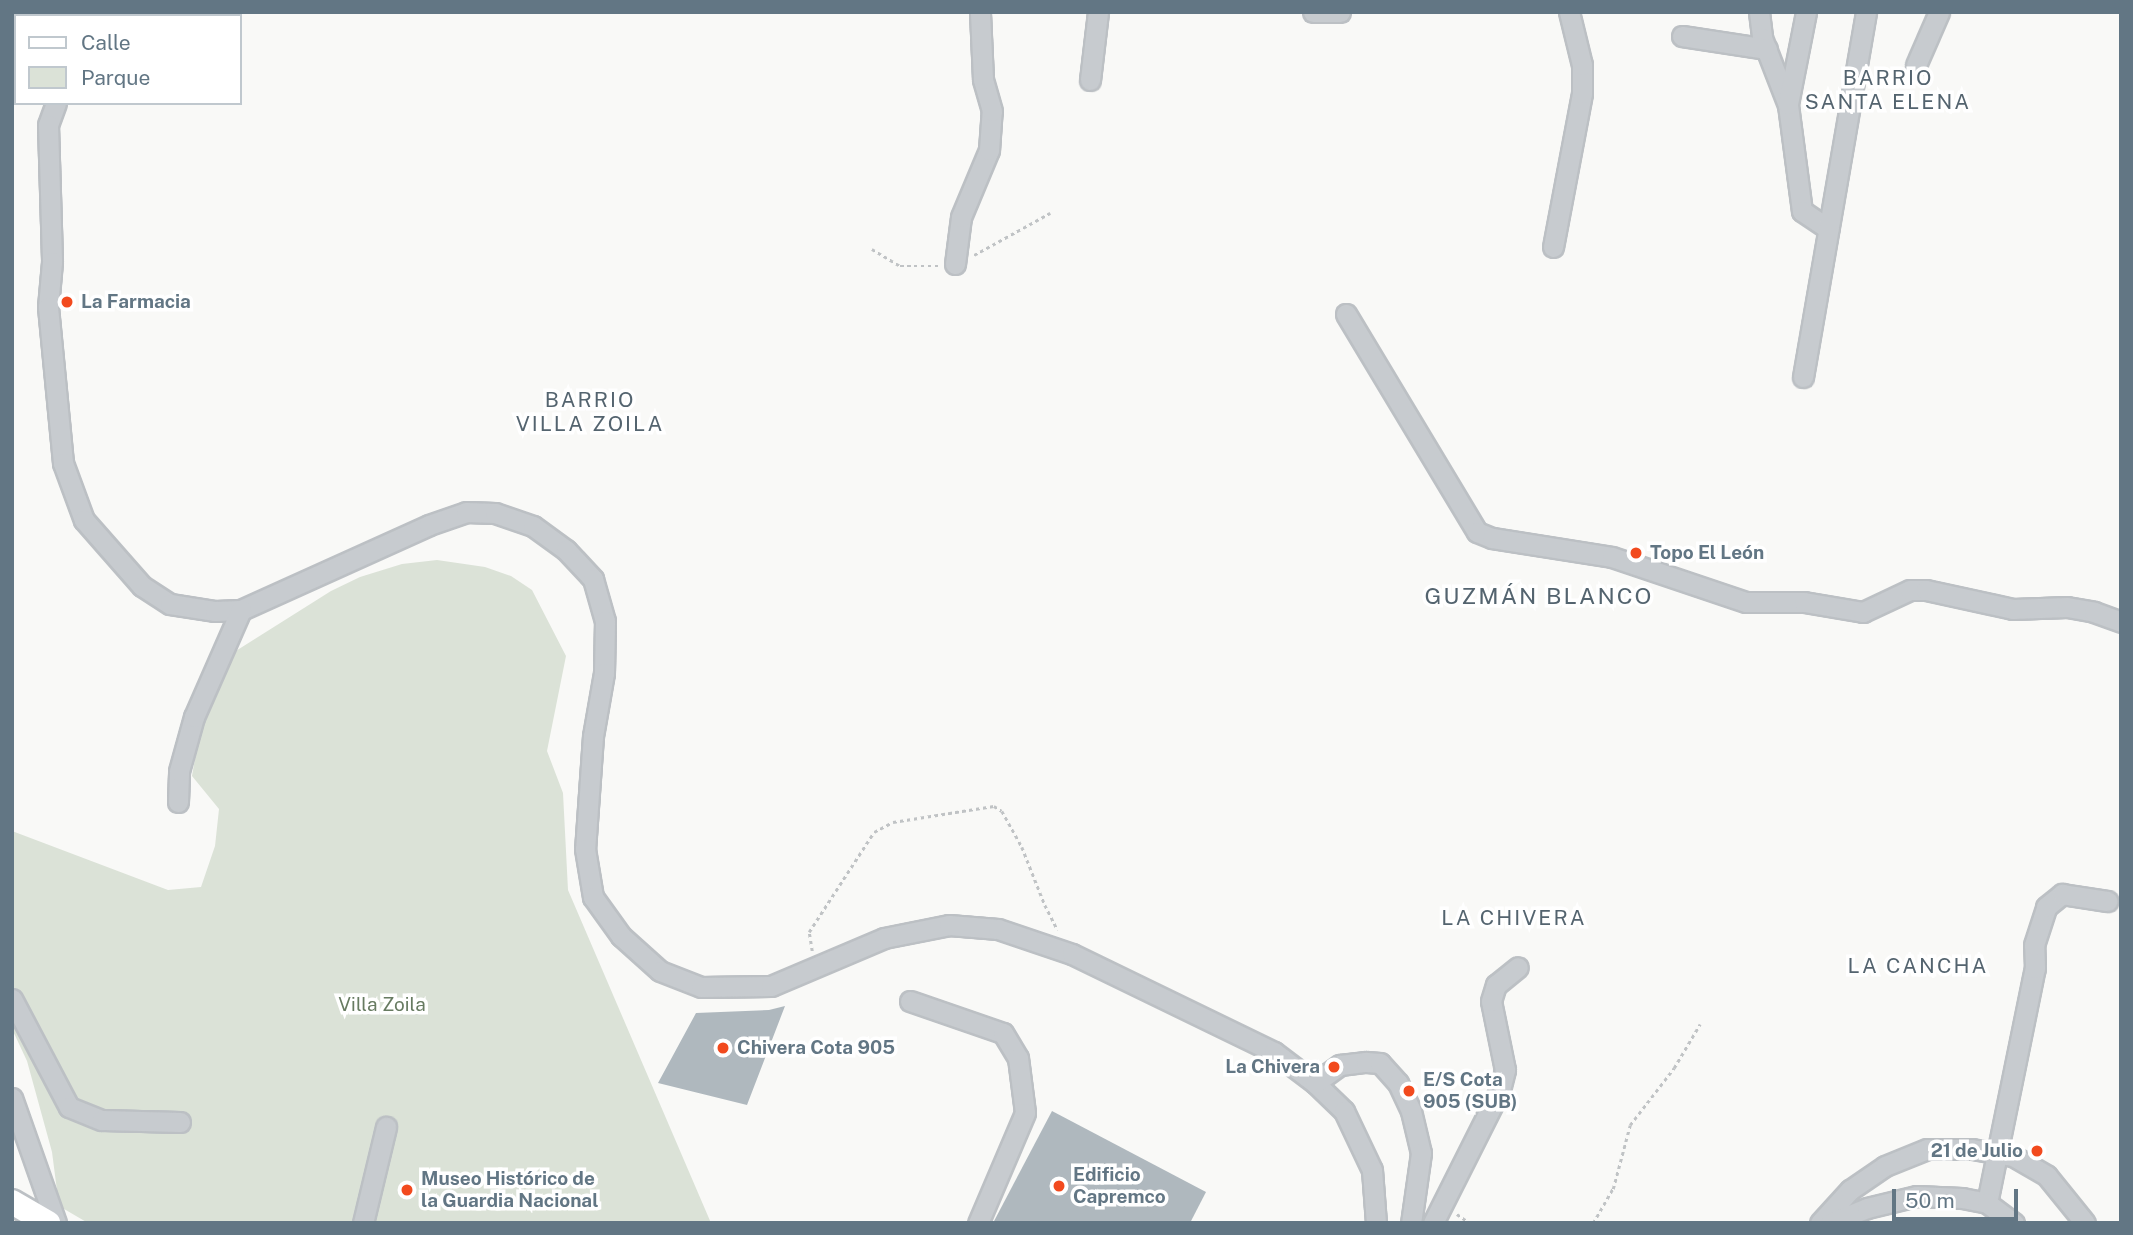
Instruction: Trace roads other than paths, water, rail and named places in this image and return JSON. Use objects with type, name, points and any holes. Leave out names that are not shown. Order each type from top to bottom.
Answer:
[{"type":"main road","points":[[12,1202],[48,1223]]},
{"type":"street","points":[[1090,80],[1098,12]]},
{"type":"street","points":[[1313,12],[1340,12]]},
{"type":"street","points":[[1553,247],[1582,93],[1582,65],[1569,12]]},
{"type":"street","points":[[1759,12],[1767,49],[1788,105],[1802,211],[1829,229]]},
{"type":"street","points":[[1788,105],[1805,12]]},
{"type":"street","points":[[1803,377],[1866,12]]},
{"type":"street","points":[[1916,65],[1939,12]]},
{"type":"street","points":[[955,264],[961,217],[989,150],[992,111],[983,79],[982,15]]},
{"type":"street","points":[[1682,36],[1767,49]]},
{"type":"street","points":[[55,105],[48,125],[52,262],[48,307],[63,463],[84,520],[142,586],[170,604],[215,611],[241,610],[429,525],[466,512],[495,513],[533,526],[566,550],[593,579],[605,621],[604,673],[593,736],[585,849],[593,897],[621,936],[660,971],[701,987],[771,986],[884,938],[949,925],[998,929],[1072,954],[1274,1052],[1315,1083],[1344,1111],[1371,1170],[1376,1223]]},
{"type":"street","points":[[1346,314],[1477,532],[1492,538],[1612,557],[1755,603],[1804,602],[1863,612],[1910,590],[1926,590],[2013,609],[2067,607],[2094,612],[2121,622]]},
{"type":"street","points":[[178,802],[179,771],[194,717],[241,610]]},
{"type":"street","points":[[1987,1203],[2035,968],[2034,945],[2046,907],[2062,894],[2107,901]]},
{"type":"street","points":[[1433,1223],[1500,1090],[1504,1070],[1491,1001],[1496,985],[1518,967]]},
{"type":"street","points":[[12,999],[69,1107],[103,1120],[180,1122]]},
{"type":"street","points":[[911,1000],[1003,1033],[1018,1058],[1025,1114],[978,1223]]},
{"type":"street","points":[[1315,1083],[1340,1065],[1366,1062],[1380,1063],[1398,1083],[1419,1138],[1421,1153],[1412,1223]]},
{"type":"street","points":[[12,1098],[55,1223]]},
{"type":"street","points":[[363,1223],[386,1127]]},
{"type":"street","points":[[1820,1223],[1850,1190],[1867,1178],[1885,1166],[1927,1149],[1999,1152],[2013,1156],[2047,1176],[2085,1223]]},
{"type":"street","points":[[1830,1223],[1867,1208],[1917,1196],[1962,1198],[1987,1203],[2014,1223]]},
{"type":"place","name":"La Farmacia","points":[[67,302]]},
{"type":"place","name":"Topo El León","points":[[1636,553]]},
{"type":"place","name":"Chivera Cota 905","points":[[723,1048]]},
{"type":"place","name":"La Chivera","points":[[1334,1067]]},
{"type":"place","name":"E/S Cota 905 (SUB)","points":[[1409,1091]]},
{"type":"place","name":"21 de Julio","points":[[2037,1151]]},
{"type":"place","name":"Edificio Capremco","points":[[1059,1186]]},
{"type":"place","name":"Museo Histórico de la Guardia Nacional","points":[[407,1190]]},
{"type":"district","name":"BARRIO SANTA ELENA","points":[[1888,90]]},
{"type":"district","name":"BARRIO VILLA ZOILA","points":[[590,412]]},
{"type":"district","name":"GUZMÁN BLANCO","points":[[1539,596]]},
{"type":"district","name":"LA CHIVERA","points":[[1514,918]]},
{"type":"district","name":"LA CANCHA","points":[[1918,966]]},
{"type":"park label","name":"Villa Zoila","points":[[382,1005]]}]
